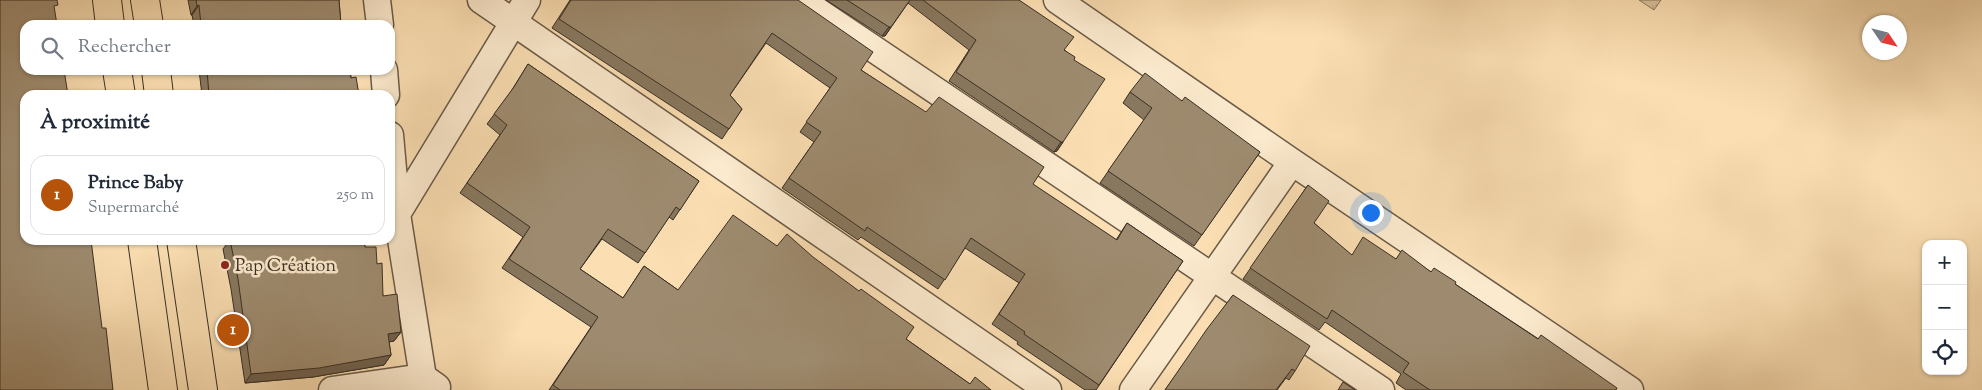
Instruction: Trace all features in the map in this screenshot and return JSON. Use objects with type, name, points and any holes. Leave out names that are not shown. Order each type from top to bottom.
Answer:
[{"type":"main road","points":[[107,0],[109,20]]},
{"type":"main road","points":[[145,0],[148,20]]},
{"type":"main road","points":[[118,75],[119,90]]},
{"type":"main road","points":[[157,75],[158,90]]},
{"type":"main road","points":[[143,245],[163,390]]},
{"type":"main road","points":[[182,245],[203,390]]},
{"type":"street","points":[[377,0],[379,20]]},
{"type":"street","points":[[481,0],[1048,390]]},
{"type":"street","points":[[398,214],[527,0]]},
{"type":"street","points":[[801,0],[1380,390]]},
{"type":"street","points":[[1057,0],[1292,162],[1630,390]]},
{"type":"street","points":[[384,75],[386,90]]},
{"type":"street","points":[[1133,390],[1292,162]]},
{"type":"street","points":[[332,390],[430,386],[398,214],[395,184]]},
{"type":"green space","points":[[1639,0],[1661,0],[1654,10]]},
{"type":"building","points":[[0,0],[57,0],[58,5],[54,6],[56,20],[20,20],[20,75],[65,75],[67,90],[20,90],[20,245],[92,245],[102,328],[106,328],[113,390],[0,390]]},
{"type":"building","points":[[196,0],[339,0],[341,20],[200,20],[199,5],[197,6]]},
{"type":"building","points":[[571,0],[798,0],[873,52],[861,70],[926,112],[939,97],[1044,167],[1033,184],[1117,240],[1127,223],[1183,261],[1099,385],[1024,334],[1025,332],[999,314],[1025,274],[971,238],[945,280],[867,227],[865,231],[789,178],[821,132],[806,122],[837,78],[772,33],[730,95],[742,109],[729,129],[559,19]]},
{"type":"building","points":[[847,0],[910,0],[891,27],[889,27]]},
{"type":"building","points":[[923,0],[1019,0],[1074,37],[1064,50],[1075,57],[1074,60],[1105,79],[1063,142],[956,72],[976,40]]},
{"type":"building","points":[[528,64],[699,181],[680,210],[676,207],[645,253],[608,229],[580,269],[623,298],[644,266],[678,290],[733,215],[777,246],[787,234],[813,257],[859,291],[861,289],[914,327],[906,339],[970,384],[975,377],[991,390],[560,390],[553,385],[598,317],[509,259],[530,227],[467,183],[507,125],[494,114]]},
{"type":"building","points":[[1145,73],[1182,101],[1185,97],[1260,152],[1202,235],[1108,171],[1152,108],[1130,92]]},
{"type":"building","points":[[207,75],[351,75],[351,78],[356,77],[358,90],[209,90]]},
{"type":"building","points":[[1308,185],[1329,201],[1314,223],[1352,255],[1363,237],[1396,259],[1402,250],[1431,272],[1434,268],[1456,282],[1455,284],[1538,339],[1541,335],[1617,388],[1616,390],[1430,390],[1403,372],[1409,363],[1332,310],[1327,319],[1250,268]]},
{"type":"building","points":[[231,245],[365,245],[365,247],[376,247],[377,264],[382,263],[383,296],[397,294],[401,332],[388,334],[391,355],[319,368],[251,374],[238,279]]},
{"type":"building","points":[[1233,295],[1310,346],[1295,371],[1292,369],[1276,390],[1165,390],[1207,329]]},
{"type":"building","points":[[1343,382],[1355,390],[1338,390]]},
{"type":"place","name":"Pap Création","points":[[225,265]]},
{"type":"place","name":"Prince Baby","points":[[233,330]]}]
